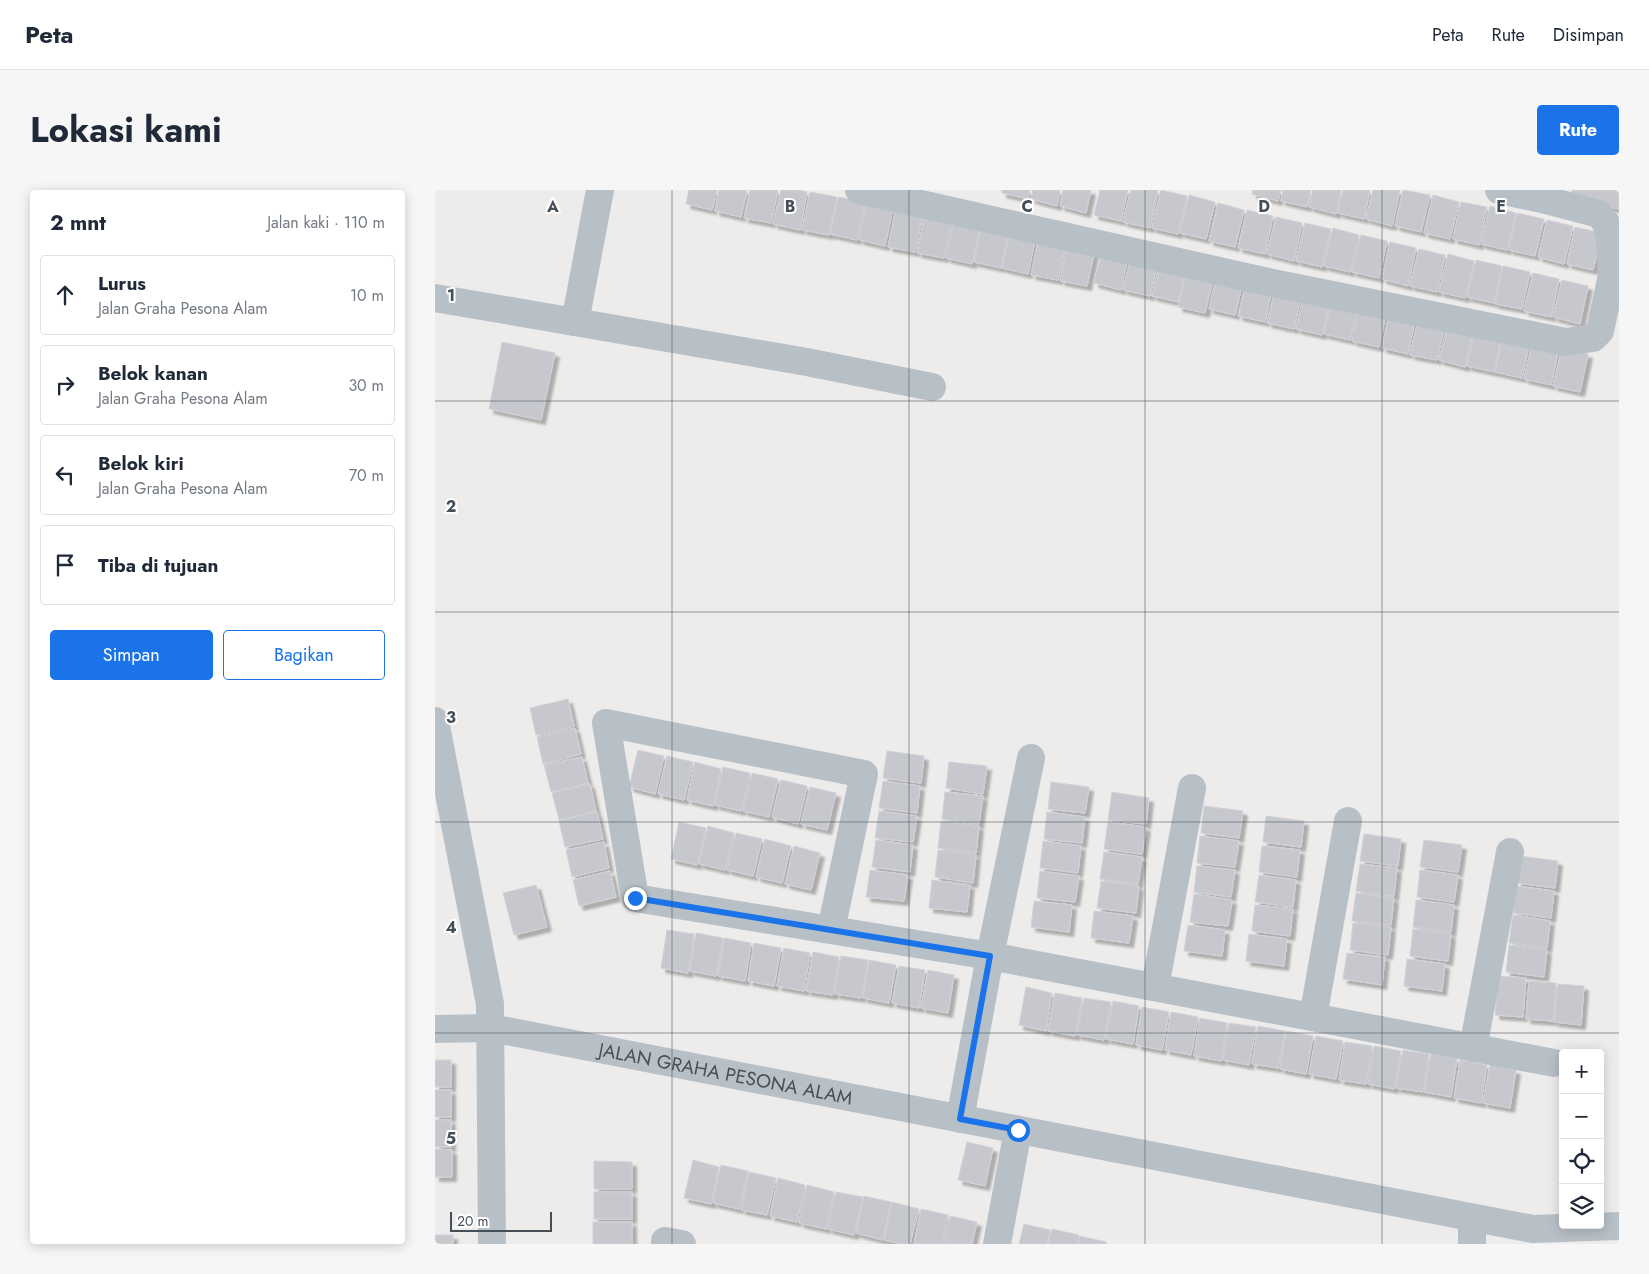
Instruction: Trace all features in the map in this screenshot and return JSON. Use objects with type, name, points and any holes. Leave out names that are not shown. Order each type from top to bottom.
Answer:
[{"type":"street","points":[[575,322],[600,190]]},
{"type":"street","points":[[859,190],[1268,282],[1566,342],[1593,338],[1600,331],[1615,276],[1606,223],[1599,214],[1499,190]]},
{"type":"street","points":[[435,298],[807,362],[932,387]]},
{"type":"street","points":[[435,721],[490,1004],[492,1244]]},
{"type":"street","points":[[831,930],[864,774],[606,723],[635,898],[990,956],[1554,1063]]},
{"type":"street","points":[[960,1119],[990,956],[1031,758]]},
{"type":"street","points":[[1155,987],[1192,788]]},
{"type":"street","points":[[1313,1018],[1348,821]]},
{"type":"street","points":[[1473,1048],[1510,852]]},
{"type":"street","name":"JALAN GRAHA PESONA ALAM","points":[[435,1029],[491,1028],[1018,1130],[1472,1231],[1619,1226]]},
{"type":"street","points":[[997,1244],[1018,1130]]},
{"type":"street","points":[[665,1244],[665,1241],[682,1244]]},
{"type":"building","points":[[689,190],[717,190],[712,210],[686,204]]},
{"type":"building","points":[[719,190],[747,190],[741,217],[715,211]]},
{"type":"building","points":[[750,190],[778,190],[771,223],[744,218]]},
{"type":"building","points":[[781,190],[807,192],[800,230],[773,224]]},
{"type":"building","points":[[1002,190],[1030,190],[1028,199],[1002,193]]},
{"type":"building","points":[[1033,190],[1060,190],[1057,206],[1031,199]]},
{"type":"building","points":[[1063,190],[1091,190],[1086,213],[1060,206]]},
{"type":"building","points":[[1100,190],[1128,190],[1121,221],[1094,215]]},
{"type":"building","points":[[1131,190],[1158,190],[1150,228],[1123,222]]},
{"type":"building","points":[[1161,190],[1187,196],[1178,234],[1152,228]]},
{"type":"building","points":[[1253,190],[1281,190],[1278,201],[1252,194]]},
{"type":"building","points":[[1283,190],[1311,190],[1307,207],[1281,201]]},
{"type":"building","points":[[1313,190],[1341,190],[1336,214],[1309,207]]},
{"type":"building","points":[[1343,190],[1370,190],[1364,219],[1338,213]]},
{"type":"building","points":[[1373,190],[1400,190],[1392,226],[1366,219]]},
{"type":"building","points":[[1403,190],[1430,195],[1421,232],[1395,226]]},
{"type":"building","points":[[1572,190],[1619,190],[1619,209],[1570,199]]},
{"type":"building","points":[[810,192],[837,197],[829,235],[802,230]]},
{"type":"building","points":[[1189,195],[1215,202],[1206,239],[1180,233]]},
{"type":"building","points":[[1433,195],[1459,202],[1450,239],[1424,233]]},
{"type":"building","points":[[838,197],[865,202],[857,240],[830,234]]},
{"type":"building","points":[[867,202],[893,208],[885,246],[859,240]]},
{"type":"building","points":[[1461,202],[1487,207],[1479,245],[1453,239]]},
{"type":"building","points":[[1218,203],[1244,210],[1235,247],[1209,241]]},
{"type":"building","points":[[1490,206],[1516,213],[1507,250],[1481,244]]},
{"type":"building","points":[[896,209],[923,214],[915,252],[888,247]]},
{"type":"building","points":[[1247,210],[1273,216],[1265,254],[1238,248]]},
{"type":"building","points":[[1517,213],[1544,219],[1535,256],[1509,250]]},
{"type":"building","points":[[925,215],[952,220],[944,258],[917,253]]},
{"type":"building","points":[[1276,217],[1302,223],[1294,261],[1267,254]]},
{"type":"building","points":[[954,220],[980,226],[972,264],[946,258]]},
{"type":"building","points":[[1547,220],[1573,226],[1564,264],[1538,257]]},
{"type":"building","points":[[1305,223],[1331,229],[1322,267],[1296,261]]},
{"type":"building","points":[[982,225],[1008,231],[1001,268],[974,262]]},
{"type":"building","points":[[1575,227],[1602,233],[1593,270],[1567,264]]},
{"type":"building","points":[[1333,228],[1359,235],[1350,272],[1324,266]]},
{"type":"building","points":[[1010,231],[1036,236],[1028,274],[1002,268]]},
{"type":"building","points":[[1361,235],[1387,241],[1379,278],[1352,272]]},
{"type":"building","points":[[1039,237],[1066,243],[1058,280],[1031,275]]},
{"type":"building","points":[[1390,242],[1416,248],[1408,286],[1382,279]]},
{"type":"building","points":[[1068,243],[1095,249],[1087,286],[1060,281]]},
{"type":"building","points":[[1103,246],[1129,252],[1121,290],[1094,283]]},
{"type":"building","points":[[1419,249],[1445,255],[1437,292],[1410,286]]},
{"type":"building","points":[[1132,253],[1158,259],[1150,296],[1123,290]]},
{"type":"building","points":[[1448,254],[1474,261],[1465,298],[1439,292]]},
{"type":"building","points":[[1161,258],[1187,265],[1178,302],[1152,296]]},
{"type":"building","points":[[1476,260],[1502,266],[1494,303],[1467,297]]},
{"type":"building","points":[[1503,266],[1530,272],[1522,309],[1495,304]]},
{"type":"building","points":[[1187,270],[1214,276],[1205,313],[1178,307]]},
{"type":"building","points":[[1218,271],[1244,278],[1235,315],[1209,309]]},
{"type":"building","points":[[1533,273],[1559,279],[1551,317],[1524,311]]},
{"type":"building","points":[[1247,279],[1273,284],[1265,322],[1238,316]]},
{"type":"building","points":[[1562,280],[1588,286],[1580,324],[1553,317]]},
{"type":"building","points":[[1276,286],[1302,291],[1294,329],[1267,323]]},
{"type":"building","points":[[1305,291],[1331,298],[1322,335],[1296,329]]},
{"type":"building","points":[[1333,296],[1359,303],[1350,340],[1324,334]]},
{"type":"building","points":[[1361,303],[1387,309],[1379,347],[1352,341]]},
{"type":"building","points":[[1390,310],[1416,316],[1408,354],[1382,348]]},
{"type":"building","points":[[1419,317],[1445,323],[1437,360],[1410,355]]},
{"type":"building","points":[[1448,323],[1474,329],[1465,367],[1439,360]]},
{"type":"building","points":[[1476,328],[1502,334],[1494,372],[1467,366]]},
{"type":"building","points":[[1503,334],[1530,341],[1522,378],[1495,372]]},
{"type":"building","points":[[1533,341],[1559,347],[1551,385],[1524,379]]},
{"type":"building","points":[[502,342],[555,353],[541,420],[489,409]]},
{"type":"building","points":[[1562,348],[1588,354],[1580,392],[1553,386]]},
{"type":"building","points":[[568,699],[574,726],[536,735],[530,708]]},
{"type":"building","points":[[575,728],[581,754],[543,764],[537,737]]},
{"type":"building","points":[[638,750],[664,756],[655,794],[629,787]]},
{"type":"building","points":[[887,751],[924,756],[921,783],[883,778]]},
{"type":"building","points":[[667,756],[693,762],[684,800],[658,794]]},
{"type":"building","points":[[582,757],[588,783],[551,792],[544,765]]},
{"type":"building","points":[[695,762],[721,769],[713,806],[687,800]]},
{"type":"building","points":[[949,762],[987,766],[983,794],[946,788]]},
{"type":"building","points":[[723,767],[750,773],[741,811],[715,805]]},
{"type":"building","points":[[752,773],[778,779],[769,817],[743,811]]},
{"type":"building","points":[[781,780],[807,786],[798,824],[772,817]]},
{"type":"building","points":[[883,781],[920,786],[917,813],[879,808]]},
{"type":"building","points":[[1051,782],[1089,787],[1085,813],[1048,809]]},
{"type":"building","points":[[590,784],[596,811],[559,820],[552,793]]},
{"type":"building","points":[[810,787],[836,793],[827,830],[801,824]]},
{"type":"building","points":[[945,792],[983,796],[979,824],[942,819]]},
{"type":"building","points":[[1112,792],[1149,798],[1146,824],[1108,820]]},
{"type":"building","points":[[1204,806],[1243,811],[1239,838],[1201,833]]},
{"type":"building","points":[[879,811],[917,816],[913,842],[875,838]]},
{"type":"building","points":[[597,812],[603,839],[565,847],[559,821]]},
{"type":"building","points":[[1047,812],[1085,817],[1082,843],[1044,839]]},
{"type":"building","points":[[1266,816],[1304,821],[1301,847],[1263,842]]},
{"type":"building","points":[[941,821],[979,826],[976,853],[938,848]]},
{"type":"building","points":[[679,822],[706,828],[697,865],[671,859]]},
{"type":"building","points":[[1108,822],[1146,827],[1142,854],[1104,849]]},
{"type":"building","points":[[708,826],[734,833],[725,870],[699,864]]},
{"type":"building","points":[[736,833],[762,839],[753,876],[727,870]]},
{"type":"building","points":[[1364,834],[1401,839],[1398,866],[1360,861]]},
{"type":"building","points":[[1200,836],[1239,841],[1235,867],[1197,863]]},
{"type":"building","points":[[765,839],[791,846],[782,883],[756,877]]},
{"type":"building","points":[[876,840],[913,845],[910,872],[872,867]]},
{"type":"building","points":[[1424,840],[1462,845],[1458,872],[1420,867]]},
{"type":"building","points":[[1043,841],[1081,846],[1078,873],[1040,868]]},
{"type":"building","points":[[604,842],[609,868],[572,877],[566,850]]},
{"type":"building","points":[[794,846],[820,853],[811,890],[785,884]]},
{"type":"building","points":[[1262,846],[1300,850],[1297,877],[1259,872]]},
{"type":"building","points":[[938,850],[976,855],[973,883],[935,877]]},
{"type":"building","points":[[1104,852],[1142,857],[1138,884],[1100,879]]},
{"type":"building","points":[[1520,856],[1558,861],[1555,888],[1517,883]]},
{"type":"building","points":[[1360,864],[1397,868],[1394,896],[1356,891]]},
{"type":"building","points":[[1197,866],[1235,870],[1231,897],[1194,892]]},
{"type":"building","points":[[870,870],[908,875],[904,901],[866,897]]},
{"type":"building","points":[[1420,870],[1458,875],[1454,902],[1417,897]]},
{"type":"building","points":[[610,871],[616,897],[579,906],[573,880]]},
{"type":"building","points":[[1040,871],[1079,876],[1075,902],[1037,898]]},
{"type":"building","points":[[1259,875],[1296,880],[1293,907],[1255,902]]},
{"type":"building","points":[[932,880],[970,885],[967,912],[929,908]]},
{"type":"building","points":[[1101,881],[1139,886],[1136,913],[1097,908]]},
{"type":"building","points":[[536,885],[547,927],[514,935],[503,893]]},
{"type":"building","points":[[1516,886],[1554,891],[1551,918],[1513,913]]},
{"type":"building","points":[[1356,893],[1394,898],[1391,925],[1352,921]]},
{"type":"building","points":[[1194,894],[1232,900],[1228,926],[1190,922]]},
{"type":"building","points":[[1416,900],[1454,905],[1451,932],[1413,927]]},
{"type":"building","points":[[1034,901],[1072,905],[1069,932],[1031,927]]},
{"type":"building","points":[[1255,905],[1293,909],[1290,936],[1252,931]]},
{"type":"building","points":[[1094,911],[1133,916],[1129,943],[1091,938]]},
{"type":"building","points":[[1513,915],[1550,921],[1547,948],[1509,943]]},
{"type":"building","points":[[1353,923],[1391,927],[1388,955],[1350,950]]},
{"type":"building","points":[[1188,925],[1225,930],[1222,956],[1184,951]]},
{"type":"building","points":[[1413,929],[1451,934],[1448,961],[1410,956]]},
{"type":"building","points":[[667,930],[694,934],[688,973],[661,968]]},
{"type":"building","points":[[696,933],[723,938],[716,976],[690,971]]},
{"type":"building","points":[[1249,934],[1287,939],[1284,966],[1246,961]]},
{"type":"building","points":[[724,938],[751,943],[745,981],[718,976]]},
{"type":"building","points":[[754,943],[781,948],[774,986],[748,981]]},
{"type":"building","points":[[1509,945],[1547,950],[1544,977],[1506,972]]},
{"type":"building","points":[[784,948],[810,953],[804,991],[777,986]]},
{"type":"building","points":[[813,952],[839,957],[833,995],[806,991]]},
{"type":"building","points":[[1347,953],[1385,957],[1382,985],[1343,979]]},
{"type":"building","points":[[841,956],[868,960],[861,998],[835,994]]},
{"type":"building","points":[[1407,959],[1445,964],[1442,991],[1404,986]]},
{"type":"building","points":[[869,960],[896,965],[889,1003],[863,998]]},
{"type":"building","points":[[899,966],[925,970],[919,1008],[892,1003]]},
{"type":"building","points":[[928,970],[954,975],[948,1013],[921,1008]]},
{"type":"building","points":[[1499,976],[1526,978],[1523,1017],[1495,1015]]},
{"type":"building","points":[[1529,981],[1556,983],[1553,1021],[1526,1019]]},
{"type":"building","points":[[1558,984],[1584,986],[1581,1025],[1554,1022]]},
{"type":"building","points":[[1026,987],[1052,993],[1046,1031],[1019,1025]]},
{"type":"building","points":[[1055,993],[1082,998],[1075,1036],[1048,1031]]},
{"type":"building","points":[[1084,998],[1111,1002],[1104,1040],[1077,1035]]},
{"type":"building","points":[[1113,1001],[1139,1006],[1133,1044],[1106,1039]]},
{"type":"building","points":[[1142,1007],[1169,1012],[1162,1050],[1136,1045]]},
{"type":"building","points":[[1171,1012],[1198,1017],[1191,1055],[1165,1050]]},
{"type":"building","points":[[1200,1018],[1227,1023],[1221,1061],[1194,1056]]},
{"type":"building","points":[[1229,1023],[1256,1027],[1249,1065],[1223,1060]]},
{"type":"building","points":[[1258,1026],[1285,1031],[1278,1068],[1252,1064]]},
{"type":"building","points":[[1286,1031],[1313,1036],[1306,1074],[1280,1069]]},
{"type":"building","points":[[1316,1036],[1343,1041],[1336,1079],[1309,1074]]},
{"type":"building","points":[[1345,1042],[1372,1046],[1366,1084],[1339,1080]]},
{"type":"building","points":[[1374,1046],[1401,1051],[1394,1089],[1368,1084]]},
{"type":"building","points":[[1403,1050],[1429,1054],[1423,1092],[1396,1088]]},
{"type":"building","points":[[1431,1054],[1457,1059],[1451,1097],[1424,1092]]},
{"type":"building","points":[[435,1060],[451,1060],[451,1087],[435,1087]]},
{"type":"building","points":[[1460,1060],[1487,1065],[1481,1103],[1454,1098]]},
{"type":"building","points":[[1490,1065],[1516,1070],[1510,1108],[1483,1103]]},
{"type":"building","points":[[435,1090],[451,1090],[451,1117],[435,1117]]},
{"type":"building","points":[[435,1120],[451,1120],[451,1147],[435,1147]]},
{"type":"building","points":[[967,1142],[993,1148],[985,1186],[958,1180]]},
{"type":"building","points":[[435,1149],[452,1150],[452,1177],[435,1177]]},
{"type":"building","points":[[693,1160],[719,1167],[711,1204],[684,1198]]},
{"type":"building","points":[[594,1161],[632,1162],[632,1189],[594,1189]]},
{"type":"building","points":[[721,1165],[748,1171],[739,1209],[713,1203]]},
{"type":"building","points":[[749,1172],[776,1178],[767,1215],[741,1210]]},
{"type":"building","points":[[778,1178],[805,1185],[797,1222],[770,1216]]},
{"type":"building","points":[[807,1185],[834,1192],[826,1229],[799,1223]]},
{"type":"building","points":[[594,1192],[632,1192],[632,1219],[594,1219]]},
{"type":"building","points":[[836,1192],[863,1197],[854,1235],[828,1229]]},
{"type":"building","points":[[864,1196],[891,1202],[883,1240],[856,1233]]},
{"type":"building","points":[[892,1202],[919,1209],[910,1244],[884,1240]]},
{"type":"building","points":[[921,1209],[948,1215],[942,1244],[914,1244]]},
{"type":"building","points":[[950,1216],[977,1222],[972,1244],[944,1244]]},
{"type":"building","points":[[593,1222],[632,1222],[632,1244],[593,1244]]},
{"type":"building","points":[[1024,1224],[1050,1230],[1047,1244],[1019,1244]]},
{"type":"building","points":[[1052,1229],[1079,1235],[1077,1244],[1048,1244]]},
{"type":"building","points":[[435,1235],[453,1235],[453,1244],[435,1244]]},
{"type":"building","points":[[1080,1236],[1106,1242],[1106,1244],[1078,1244]]},
{"type":"route","points":[[635,898],[990,956],[960,1119],[1018,1130]]}]
